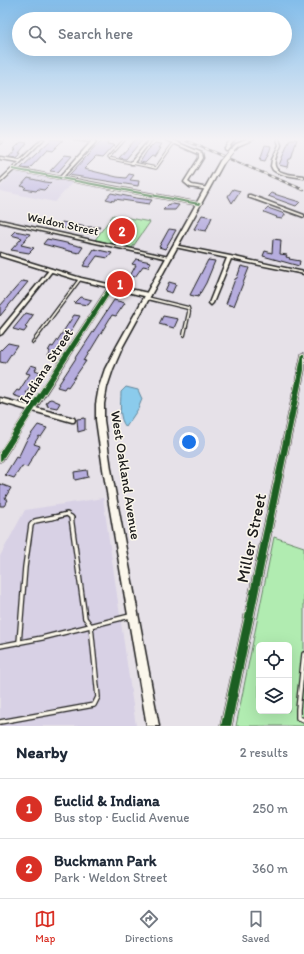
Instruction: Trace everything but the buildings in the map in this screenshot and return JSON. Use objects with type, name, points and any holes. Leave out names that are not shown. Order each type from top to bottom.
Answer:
[{"type":"main road","name":"West Oakland Avenue","points":[[156,725],[107,469],[100,420],[100,404],[103,387],[109,369],[147,296],[216,173]]},
{"type":"street","points":[[0,182],[9,173]]},
{"type":"street","points":[[34,173],[199,204]]},
{"type":"street","points":[[61,178],[66,173]]},
{"type":"street","points":[[190,173],[186,180],[187,183],[191,186],[207,189]]},
{"type":"street","points":[[280,173],[304,177]]},
{"type":"street","points":[[249,196],[304,216]]},
{"type":"street","name":"Weldon Street","points":[[0,221],[168,258]]},
{"type":"street","points":[[175,246],[304,273]]},
{"type":"street","points":[[0,254],[80,279],[147,296]]},
{"type":"street","points":[[211,303],[230,257]]},
{"type":"street","points":[[0,333],[51,270]]},
{"type":"street","name":"Indiana Street","points":[[0,458],[112,286]]},
{"type":"street","name":"Miller Street","points":[[226,726],[304,356]]},
{"type":"street","points":[[0,400],[72,420]]},
{"type":"lane","points":[[33,342],[80,279]]},
{"type":"lane","points":[[147,296],[188,308],[184,335]]},
{"type":"lane","points":[[0,722],[94,705],[98,697],[91,626],[85,618],[72,517],[67,514],[35,521],[31,525],[25,567],[19,643]]},
{"type":"lane","points":[[0,646],[91,626],[134,614]]},
{"type":"lane","points":[[304,654],[298,709],[298,718],[304,720]]},
{"type":"shaded area","points":[[14,173],[73,182],[55,202],[0,191],[0,187]]},
{"type":"shaded area","points":[[103,498],[136,726],[0,726],[0,556],[25,510]]},
{"type":"green space","points":[[113,215],[150,222],[132,248],[95,240]]},
{"type":"green space","points":[[274,537],[304,547],[304,726],[236,726]]},
{"type":"water","points":[[126,387],[138,390],[142,399],[138,409],[126,427],[123,423],[120,406],[121,392]]},
{"type":"railway","points":[[263,173],[304,190]]},
{"type":"cycle path","points":[[34,173],[199,204]]},
{"type":"cycle path","points":[[0,458],[112,286]]},
{"type":"cycle path","points":[[226,726],[304,356]]},
{"type":"place","name":"Buckmann Park","points":[[122,231]]},
{"type":"place","name":"Euclid & Indiana","points":[[120,284]]}]
